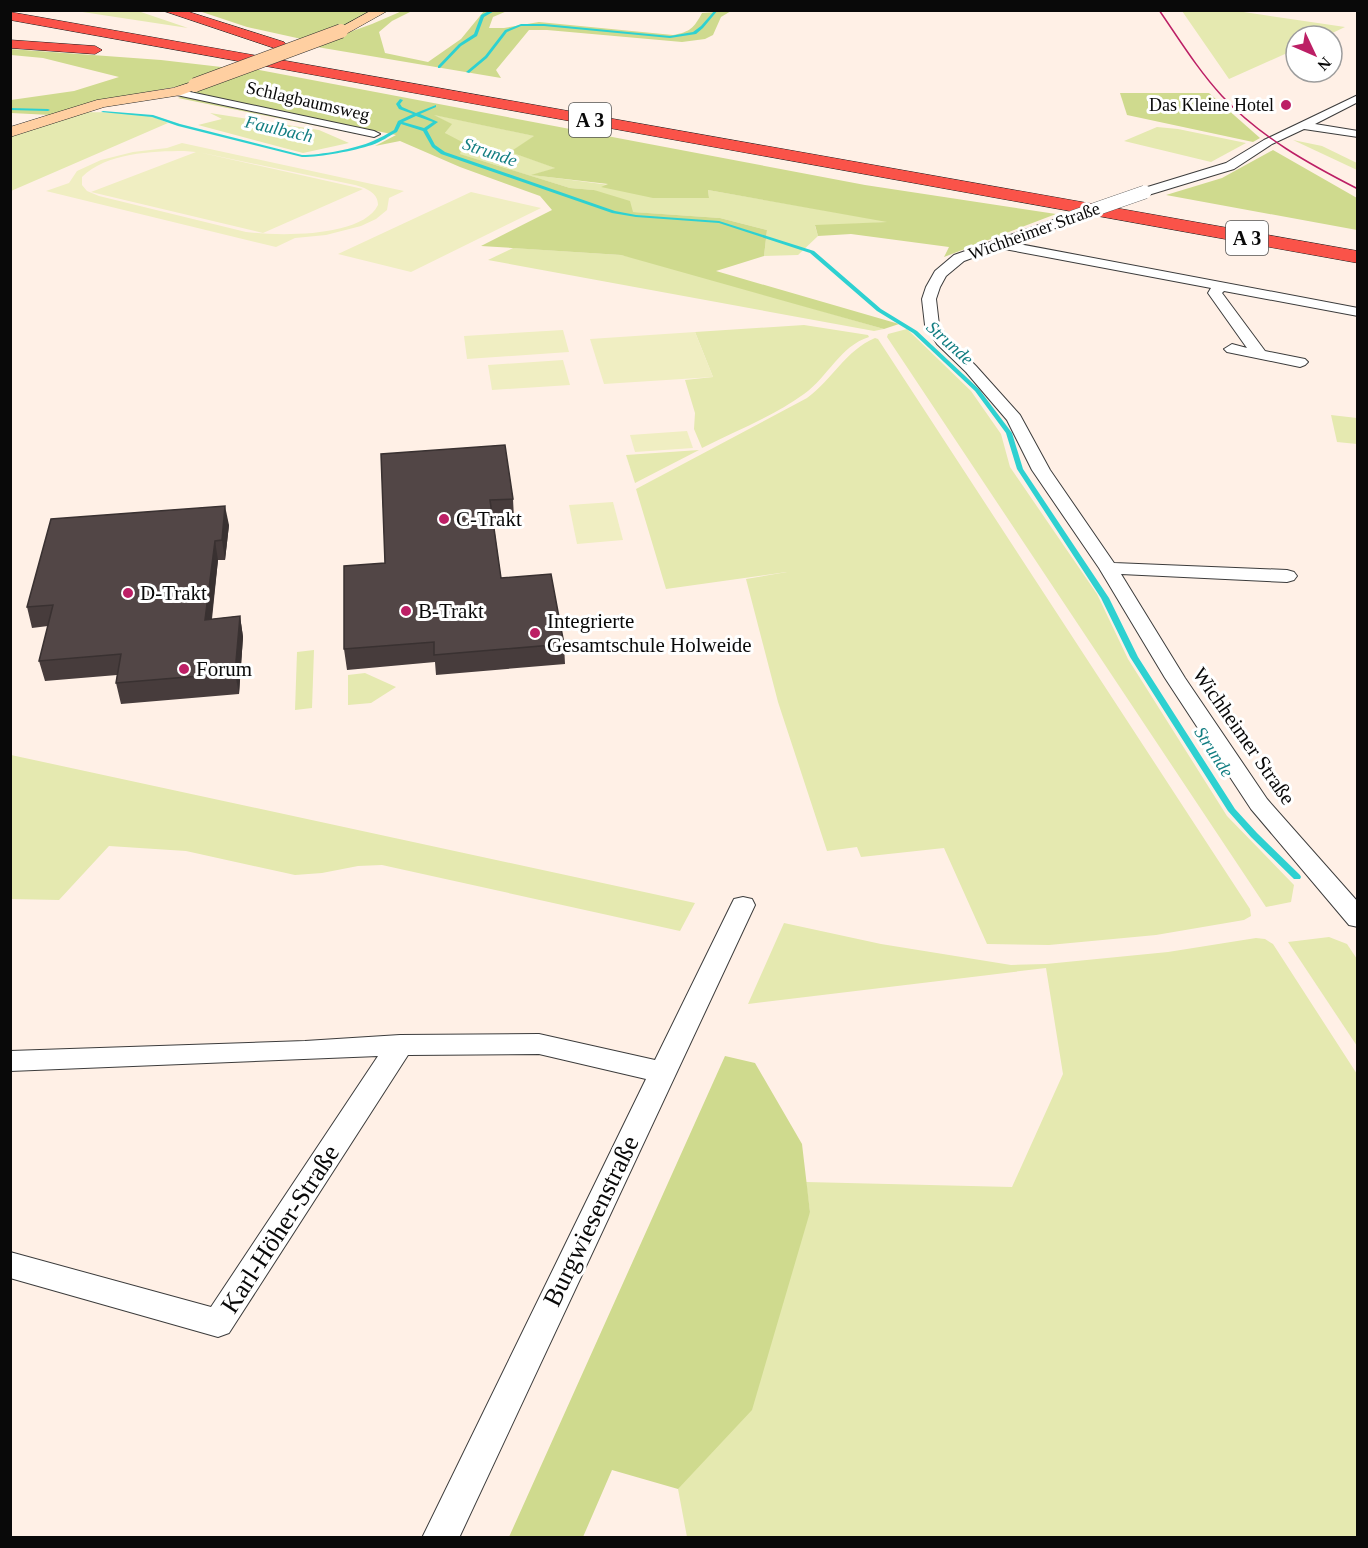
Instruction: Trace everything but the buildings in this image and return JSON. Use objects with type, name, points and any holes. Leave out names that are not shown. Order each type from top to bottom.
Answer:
[{"type":"highway","name":"A 3","points":[[43,10],[1358,239]]},
{"type":"highway","points":[[167,10],[263,41],[320,53]]},
{"type":"highway","name":"A 3","points":[[10,16],[1358,257]]},
{"type":"highway","points":[[10,44],[185,56],[362,80]]},
{"type":"highway","points":[[380,67],[398,72]]},
{"type":"main road","name":"Schlagbaumsweg","points":[[10,132],[102,103],[176,92],[341,30],[383,10]]},
{"type":"street","name":"Schlagbaumsweg","points":[[176,92],[374,134],[348,140],[322,128],[242,114]]},
{"type":"street","name":"Wichheimer Straße","points":[[1358,98],[1220,170],[1144,192],[997,243],[953,262],[940,274],[933,287],[928,314],[942,341],[971,369],[1014,418],[1041,470],[1108,568],[1175,678],[1254,799],[1358,919]]},
{"type":"street","points":[[1303,125],[1358,134]]},
{"type":"street","points":[[997,243],[1358,312]]},
{"type":"street","points":[[1220,286],[1215,292],[1260,355]]},
{"type":"street","points":[[1232,349],[1300,362]]},
{"type":"street","points":[[1108,568],[1287,576]]},
{"type":"street","name":"Burgwiesenstraße","points":[[440,1538],[742,905]]},
{"type":"street","points":[[10,1061],[305,1051],[400,1045],[539,1044],[662,1072]]},
{"type":"street","name":"Karl-Höher-Straße","points":[[10,1265],[218,1323],[400,1045]]},
{"type":"green space","points":[[76,11],[138,11],[188,28]]},
{"type":"green space","points":[[199,11],[376,11],[306,40],[247,27]]},
{"type":"green space","points":[[402,11],[412,11],[392,21],[379,32],[385,53],[428,62],[461,39],[484,11],[507,11],[493,17],[489,28],[539,22],[673,35],[691,28],[702,13],[731,11],[721,17],[713,35],[705,39],[682,42],[529,30],[496,70],[501,78],[311,46]]},
{"type":"green space","points":[[1182,11],[1237,11],[1325,24],[1284,24],[1284,54],[1229,79]]},
{"type":"green space","points":[[10,49],[161,60],[230,68],[181,86],[97,101],[51,115],[11,113],[11,100],[74,91],[119,77],[43,58],[11,55]]},
{"type":"green space","points":[[254,69],[865,185],[1056,214],[944,257],[949,247],[851,234],[818,236],[815,225],[887,222],[708,190],[709,198],[653,198],[601,187],[608,184],[531,175],[555,168],[510,152],[534,136],[434,115],[452,124],[445,133],[464,143],[460,154],[570,188],[594,190],[630,201],[633,212],[720,218],[767,230],[764,256],[716,271],[899,324],[884,329],[621,255],[481,246],[552,210],[540,196],[460,167],[400,141],[375,146],[396,135],[377,131],[362,135],[178,98]]},
{"type":"green space","points":[[1120,93],[1209,93],[1260,138],[1253,142],[1127,115]]},
{"type":"green space","points":[[86,112],[149,116],[168,123],[11,191],[10,137]]},
{"type":"green space","points":[[210,113],[319,130],[349,143],[303,153],[198,125],[222,119]]},
{"type":"green space","points":[[431,114],[535,136],[511,152],[556,168],[533,175],[709,198],[708,190],[892,222],[815,226],[818,236],[798,255],[764,256],[767,230],[720,218],[632,212],[594,190],[570,188],[459,154],[445,133],[451,124]]},
{"type":"green space","points":[[1157,127],[1246,143],[1211,162],[1124,141]]},
{"type":"green space","points":[[1293,140],[1322,146],[1357,163],[1357,170]]},
{"type":"green space","points":[[1273,150],[1357,198],[1357,230],[1166,195],[1222,178]]},
{"type":"green space","points":[[513,248],[621,255],[641,259],[884,329],[874,331],[488,260]]},
{"type":"green space","points":[[804,325],[869,337],[850,347],[812,387],[792,402],[702,448],[694,429],[695,413],[685,380],[713,377],[695,332]]},
{"type":"green space","points":[[907,329],[971,391],[1001,434],[1010,467],[1097,594],[1128,659],[1227,816],[1294,885],[1291,902],[1266,907],[887,337],[888,334]]},
{"type":"green space","points":[[875,338],[878,339],[1250,909],[1251,916],[1244,920],[1156,935],[1049,945],[987,944],[944,848],[861,857],[857,847],[827,851],[778,702],[746,579],[787,572],[666,589],[636,489],[807,398],[856,350]]},
{"type":"green space","points":[[1331,415],[1357,418],[1357,444],[1337,442]]},
{"type":"green space","points":[[699,450],[635,483],[626,455]]},
{"type":"green space","points":[[314,650],[312,708],[295,710],[297,652]]},
{"type":"green space","points":[[365,673],[396,687],[371,703],[348,705],[348,675]]},
{"type":"green space","points":[[11,755],[695,903],[680,931],[382,865],[295,875],[186,851],[109,846],[59,900],[11,899]]},
{"type":"green space","points":[[784,923],[881,944],[1011,965],[1046,964],[1168,952],[1256,938],[1265,939],[1273,944],[1357,1074],[1357,1537],[687,1537],[678,1489],[692,1421],[810,1212],[806,1182],[1012,1187],[1063,1074],[1046,968],[748,1004]]},
{"type":"green space","points":[[1329,937],[1347,944],[1357,959],[1357,1046],[1288,942]]},
{"type":"green space","points":[[725,1056],[755,1063],[802,1144],[810,1212],[752,1410],[678,1489],[612,1470],[583,1537],[509,1537]]},
{"type":"shaded area","points":[[182,143],[404,191],[389,198],[387,210],[376,219],[361,226],[326,235],[295,238],[276,247],[46,191],[69,183],[77,171],[101,160],[133,152],[167,148]],"holes":[[[158,152],[196,152],[91,192],[263,233],[363,189],[198,152],[355,185],[367,189],[373,194],[378,205],[369,216],[355,224],[337,229],[297,234],[260,233],[246,232],[99,196],[87,191],[82,185],[82,177],[92,169],[116,158]]]},
{"type":"shaded area","points":[[471,192],[541,208],[411,272],[338,254]]},
{"type":"shaded area","points":[[563,330],[569,352],[467,359],[464,336]]},
{"type":"shaded area","points":[[695,332],[713,377],[604,384],[590,339]]},
{"type":"shaded area","points":[[563,360],[570,385],[492,390],[488,365]]},
{"type":"shaded area","points":[[687,431],[693,448],[635,452],[630,435]]},
{"type":"shaded area","points":[[613,502],[623,540],[577,544],[569,505]]},
{"type":"waterway","name":"Strunde","points":[[439,67],[460,45],[476,35],[482,16],[495,10]]},
{"type":"waterway","name":"Faulbach","points":[[468,72],[486,57],[506,31],[521,25],[544,25],[670,37],[694,33],[717,10]]},
{"type":"waterway","name":"Strunde","points":[[401,100],[398,104],[400,108],[416,114]]},
{"type":"waterway","name":"Faulbach","points":[[416,114],[435,106]]},
{"type":"waterway","name":"Faulbach","points":[[10,109],[48,110]]},
{"type":"waterway","name":"Faulbach","points":[[103,112],[153,116],[179,125],[302,156],[313,156],[373,143],[396,131],[399,122],[416,114]]},
{"type":"waterway","name":"Strunde","points":[[416,114],[436,122],[425,130]]},
{"type":"waterway","points":[[400,122],[425,130]]},
{"type":"waterway","name":"Strunde","points":[[425,130],[433,146],[443,153],[614,212],[636,216],[719,222],[812,252],[879,310],[915,332],[977,390],[1009,433],[1020,469],[1105,598],[1134,657],[1232,811],[1297,877]]},
{"type":"tram line","points":[[1159,10],[1205,76],[1237,111],[1286,148],[1358,189]]},
{"type":"place","name":"Das Kleine Hotel","points":[[1286,105]]},
{"type":"place","name":"C-Trakt","points":[[444,519]]},
{"type":"place","name":"D-Trakt","points":[[128,593]]},
{"type":"place","name":"B-Trakt","points":[[406,611]]},
{"type":"place","name":"Integrierte Gesamtschule Holweide","points":[[535,633]]},
{"type":"place","name":"Forum","points":[[184,669]]}]
